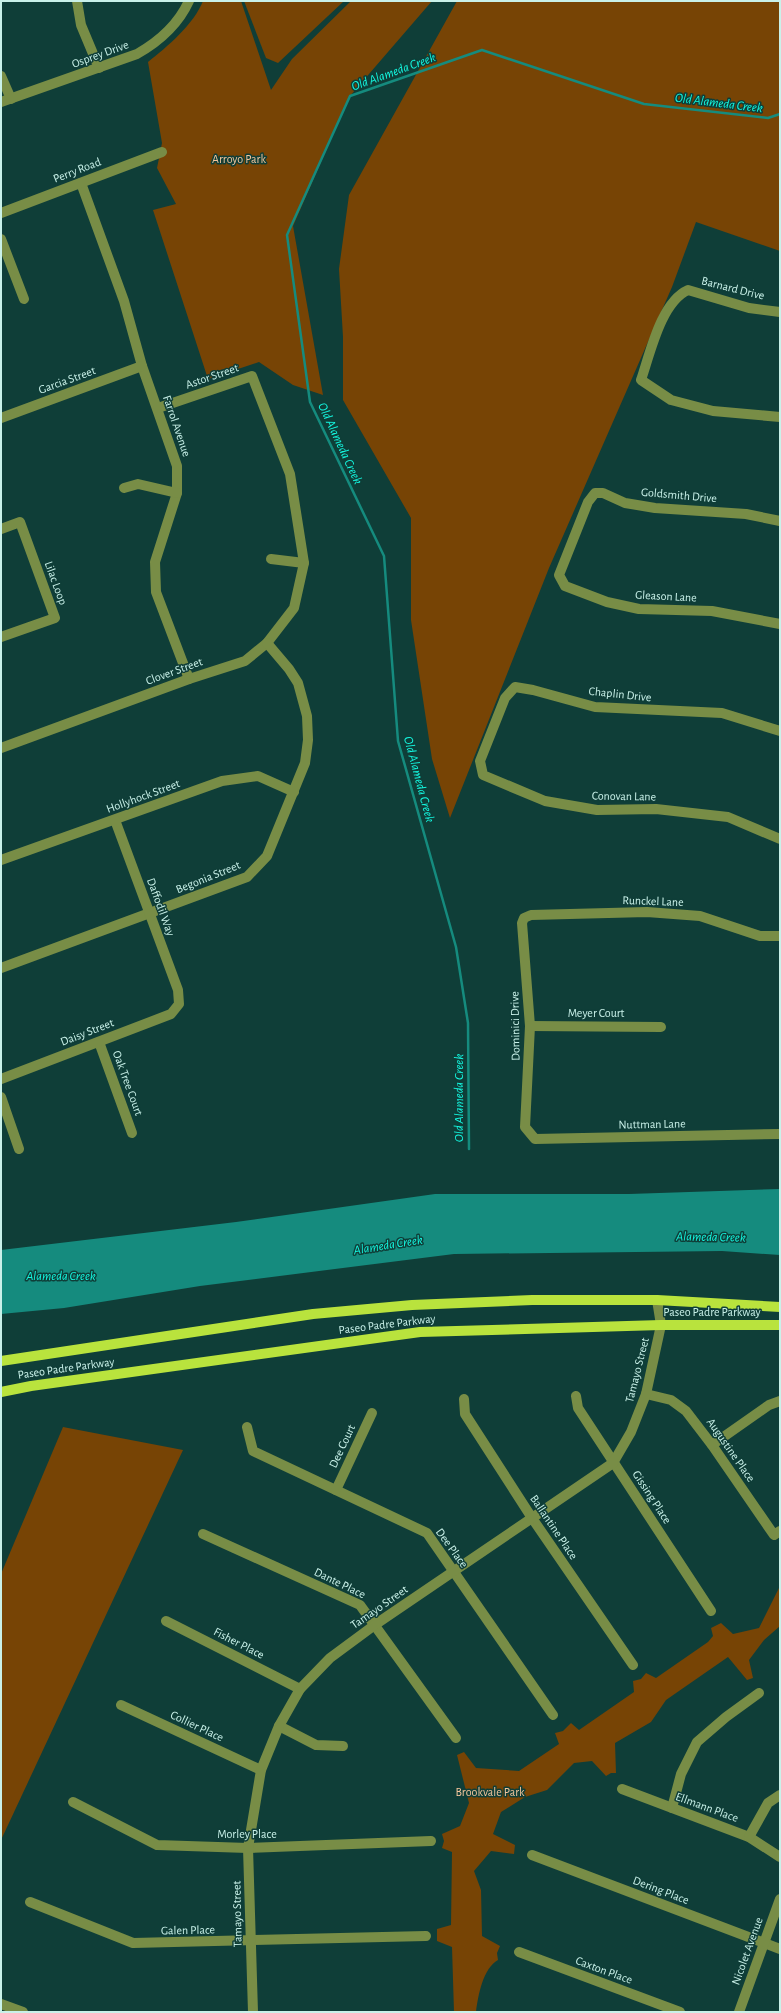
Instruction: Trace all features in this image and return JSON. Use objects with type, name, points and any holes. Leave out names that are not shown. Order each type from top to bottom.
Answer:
[{"type":"main road","name":"Paseo Padre Parkway","points":[[1,1361],[313,1314],[389,1307],[532,1300],[657,1300],[780,1307]]},
{"type":"main road","name":"Paseo Padre Parkway","points":[[1,1392],[31,1386],[420,1332],[660,1325],[780,1325]]},
{"type":"street","points":[[77,1],[81,25],[99,68]]},
{"type":"street","name":"Osprey Drive","points":[[6,101],[137,54],[151,46],[168,32],[183,15],[189,1]]},
{"type":"street","points":[[1,76],[6,101]]},
{"type":"street","name":"Perry Road","points":[[1,212],[162,152]]},
{"type":"street","name":"Farrol Avenue","points":[[81,183],[124,301],[142,366],[158,408],[177,466],[178,493],[155,562],[156,592],[189,679]]},
{"type":"street","points":[[1,239],[24,299]]},
{"type":"street","name":"Barnard Drive","points":[[780,312],[749,308],[688,290],[680,294],[671,304],[658,332],[641,380],[671,400],[713,411],[780,416]]},
{"type":"street","name":"Garcia Street","points":[[1,418],[142,366]]},
{"type":"street","name":"Astor Street","points":[[158,408],[252,376]]},
{"type":"street","name":"Clover Street","points":[[1,748],[245,660],[267,643],[294,608],[304,563],[290,474],[252,376]]},
{"type":"street","points":[[124,488],[138,484],[178,493]]},
{"type":"street","name":"Goldsmith Drive","points":[[559,575],[588,502],[594,493],[603,493],[625,503],[655,508],[746,514],[780,521]]},
{"type":"street","name":"Lilac Loop","points":[[1,529],[20,522],[55,618],[1,637]]},
{"type":"street","points":[[271,559],[304,563]]},
{"type":"street","name":"Gleason Lane","points":[[559,575],[565,586],[607,602],[639,609],[712,611],[780,624]]},
{"type":"street","name":"Begonia Street","points":[[1,968],[247,877],[267,856],[305,763],[308,740],[307,716],[298,683],[289,669],[267,643]]},
{"type":"street","name":"Chaplin Drive","points":[[480,761],[505,698],[515,687],[533,690],[595,707],[722,713],[780,731]]},
{"type":"street","name":"Conovan Lane","points":[[480,761],[484,775],[545,802],[597,810],[656,809],[728,817],[780,839]]},
{"type":"street","name":"Hollyhock Street","points":[[1,860],[222,780],[258,776],[294,792]]},
{"type":"street","name":"Daffodil Way","points":[[115,820],[178,990],[179,1004]]},
{"type":"street","name":"Runckel Lane","points":[[524,918],[531,914],[648,912],[700,916],[760,936],[780,936]]},
{"type":"street","name":"Dominici Drive","points":[[524,918],[522,923],[530,1026],[525,1127],[528,1133]]},
{"type":"street","name":"Daisy Street","points":[[1,1079],[171,1014],[179,1004]]},
{"type":"street","name":"Meyer Court","points":[[530,1026],[661,1027]]},
{"type":"street","name":"Oak Tree Court","points":[[99,1042],[132,1133]]},
{"type":"street","points":[[1,1097],[19,1149]]},
{"type":"street","name":"Nuttman Lane","points":[[528,1133],[535,1139],[780,1134]]},
{"type":"street","name":"Tamayo Street","points":[[253,2012],[248,1848],[261,1770],[279,1726],[300,1689],[330,1658],[376,1624],[613,1463],[631,1432],[646,1394],[660,1325],[657,1300]]},
{"type":"street","name":"Augustine Place","points":[[646,1394],[671,1400],[686,1411],[712,1444],[774,1535],[780,1531]]},
{"type":"street","name":"Gissing Place","points":[[576,1396],[578,1408],[711,1611]]},
{"type":"street","name":"Ballantine Place","points":[[464,1399],[465,1414],[532,1518],[633,1665]]},
{"type":"street","points":[[712,1444],[769,1405],[780,1401]]},
{"type":"street","name":"Dee Court","points":[[336,1490],[372,1413]]},
{"type":"street","name":"Dee Place","points":[[247,1427],[253,1451],[427,1534],[553,1715]]},
{"type":"street","name":"Dante Place","points":[[203,1534],[360,1604],[376,1624],[456,1738]]},
{"type":"street","name":"Fisher Place","points":[[166,1621],[300,1689]]},
{"type":"street","points":[[672,1808],[681,1774],[697,1742],[726,1717],[759,1693]]},
{"type":"street","name":"Collier Place","points":[[121,1705],[261,1770]]},
{"type":"street","points":[[279,1726],[316,1745],[343,1746]]},
{"type":"street","name":"Ellmann Place","points":[[622,1789],[749,1837],[780,1857]]},
{"type":"street","points":[[749,1837],[768,1803],[780,1795]]},
{"type":"street","name":"Morley Place","points":[[73,1802],[157,1845],[248,1848],[431,1841]]},
{"type":"street","name":"Dering Place","points":[[532,1855],[780,1949]]},
{"type":"street","name":"Nicolet Avenue","points":[[739,2012],[780,1899]]},
{"type":"street","name":"Galen Place","points":[[30,1902],[133,1944],[426,1936]]},
{"type":"street","name":"Caxton Place","points":[[519,1952],[680,2012]]},
{"type":"street","points":[[1,2004],[23,2012]]},
{"type":"green space","name":"Arroyo Park","points":[[203,1],[241,1],[271,90],[292,59],[351,1],[432,1],[350,96],[293,226],[323,395],[293,385],[259,362],[208,379],[153,210],[176,204],[157,168],[162,143],[148,62],[187,26],[199,10]]},
{"type":"green space","points":[[244,1],[344,1],[278,63],[266,58]]},
{"type":"green space","points":[[457,1],[780,1],[780,251],[696,222],[672,287],[549,568],[450,818],[432,759],[411,620],[411,518],[343,400],[343,337],[339,269],[349,195]]},
{"type":"green space","points":[[63,1427],[183,1450],[1,1840],[1,1574]]},
{"type":"green space","name":"Brookvale Park","points":[[780,1586],[780,1626],[764,1640],[749,1660],[753,1678],[747,1680],[728,1657],[666,1700],[651,1722],[615,1743],[616,1773],[611,1773],[606,1776],[592,1761],[574,1763],[547,1790],[525,1797],[501,1812],[493,1834],[515,1845],[514,1854],[491,1851],[474,1871],[481,1890],[482,1936],[500,1946],[497,1953],[498,1960],[489,1969],[482,1983],[476,2012],[454,2012],[452,1947],[437,1941],[437,1929],[451,1925],[452,1852],[442,1848],[444,1841],[442,1834],[460,1826],[469,1803],[457,1755],[464,1752],[476,1768],[519,1771],[559,1744],[555,1733],[563,1731],[571,1723],[579,1730],[634,1692],[633,1681],[641,1679],[646,1673],[656,1678],[708,1642],[713,1636],[711,1628],[721,1623],[733,1634],[759,1628]]},
{"type":"water","name":"Alameda Creek","points":[[780,1189],[780,1255],[722,1251],[454,1254],[200,1286],[64,1308],[1,1314],[1,1250],[236,1222],[435,1194],[629,1194]]},
{"type":"waterway","name":"Old Alameda Creek","points":[[469,1149],[468,1023],[456,947],[398,741],[384,556],[310,402],[287,235],[350,96],[482,50],[644,104],[768,118],[780,114]]}]
